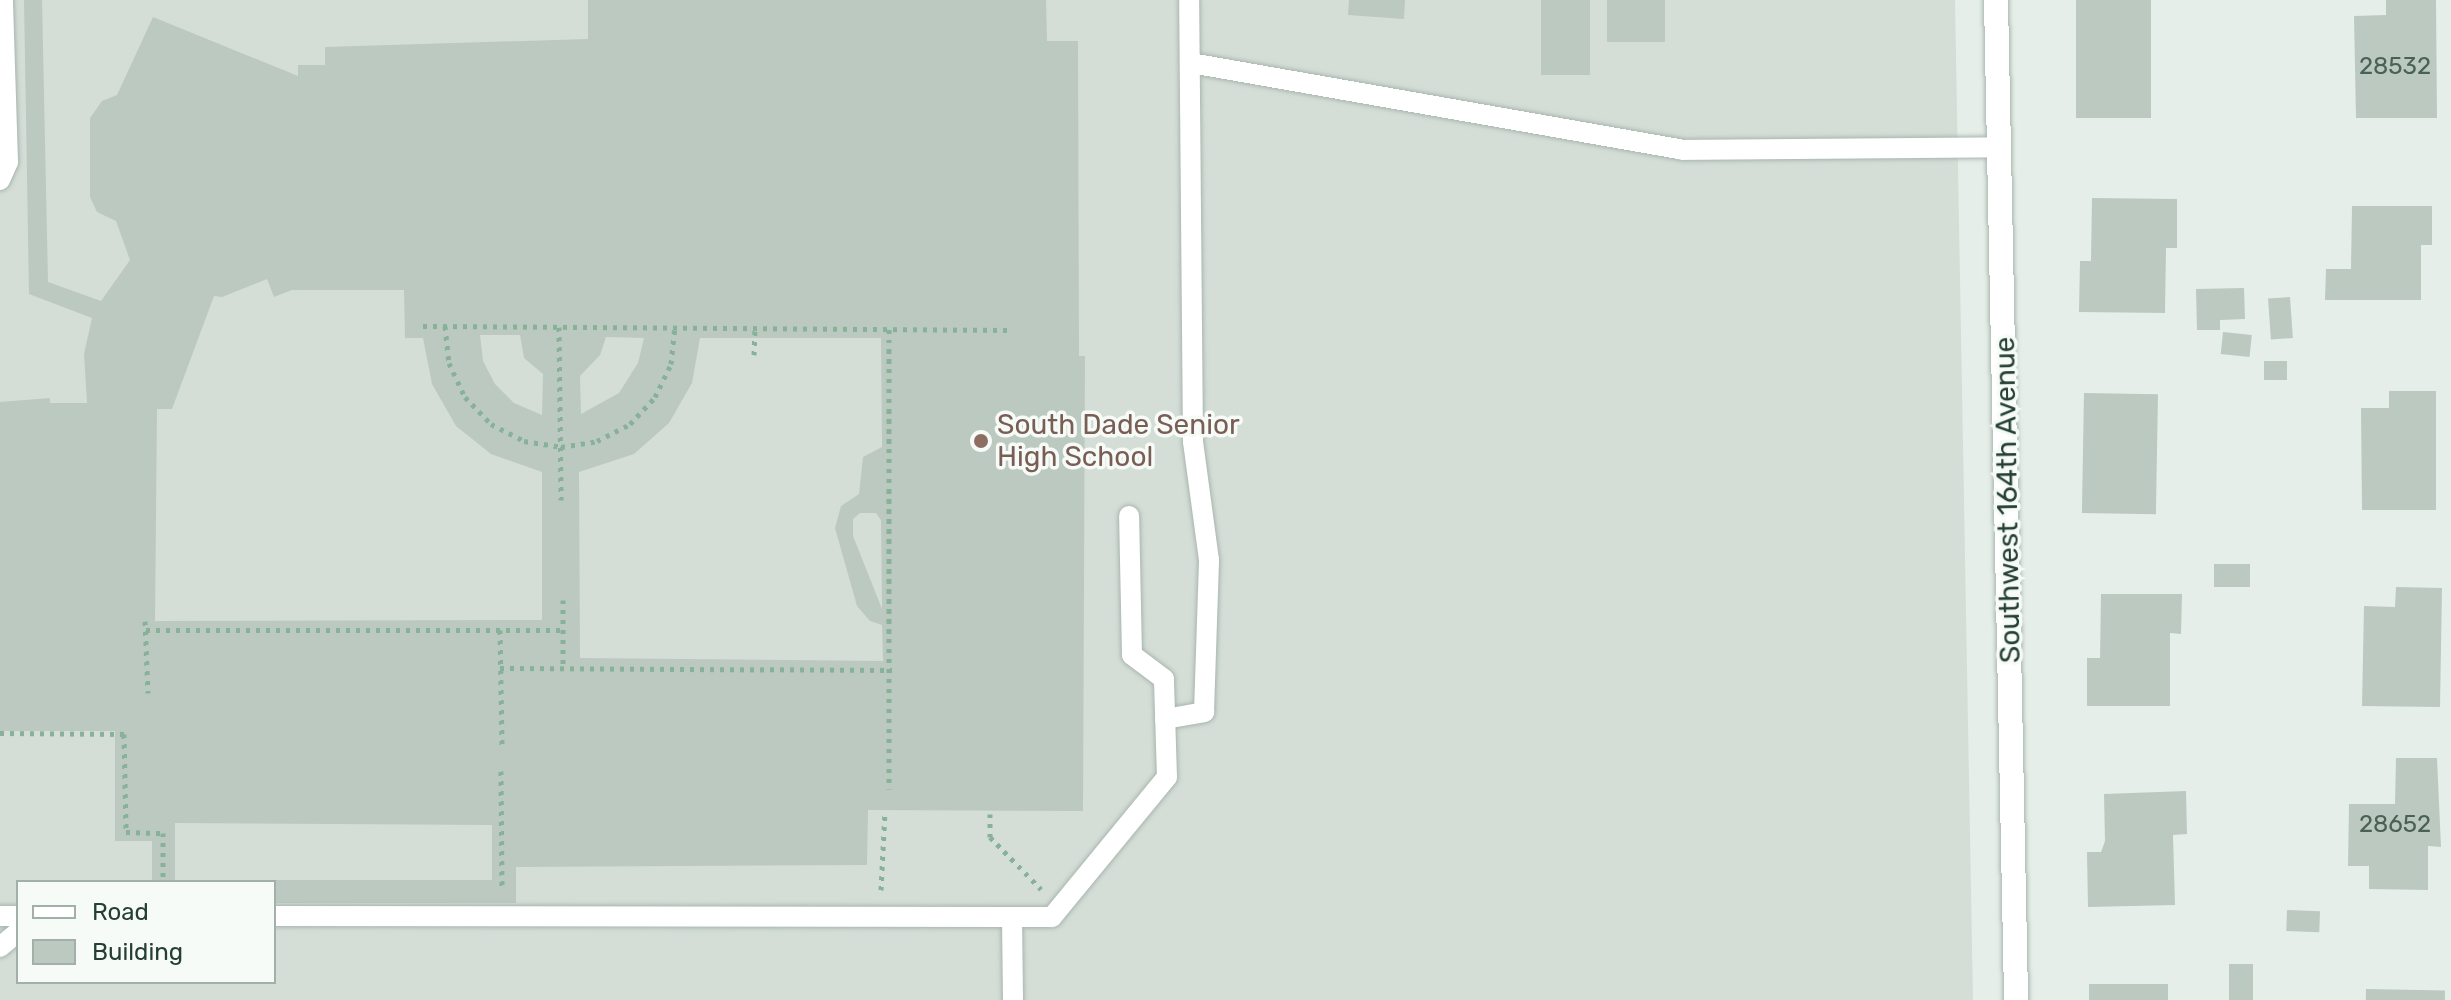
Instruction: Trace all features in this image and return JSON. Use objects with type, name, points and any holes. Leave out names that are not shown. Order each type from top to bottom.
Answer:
[{"type":"street","name":"Southwest 164th Avenue","points":[[1996,0],[2016,1000]]},
{"type":"lane","points":[[0,180],[8,162],[3,0]]},
{"type":"lane","points":[[1165,719],[1204,712],[1209,560],[1193,442],[1189,0]]},
{"type":"lane","points":[[1191,63],[1682,150],[1999,147]]},
{"type":"lane","points":[[276,916],[1052,917],[1167,777],[1164,679],[1132,655],[1129,516]]},
{"type":"lane","points":[[1012,917],[1013,1000]]},
{"type":"lane","points":[[0,947],[16,934]]},
{"type":"path","points":[[423,326],[1010,330]]},
{"type":"path","points":[[445,326],[449,363],[465,397],[491,424],[524,441],[561,447],[597,441],[630,424],[655,397],[671,364],[675,328]]},
{"type":"path","points":[[559,327],[561,500]]},
{"type":"path","points":[[754,355],[755,329]]},
{"type":"path","points":[[889,329],[892,670],[889,789]]},
{"type":"path","points":[[563,600],[563,668]]},
{"type":"path","points":[[145,621],[148,693]]},
{"type":"path","points":[[146,630],[563,630]]},
{"type":"path","points":[[500,630],[502,749]]},
{"type":"path","points":[[500,668],[892,670]]},
{"type":"path","points":[[0,733],[124,734],[126,832],[163,833],[163,880]]},
{"type":"path","points":[[501,771],[502,894]]},
{"type":"path","points":[[881,895],[885,811]]},
{"type":"path","points":[[990,814],[990,837],[1043,891]]},
{"type":"shaded area","name":"South Dade Senior High School","points":[[0,0],[1955,0],[1973,1000],[0,1000]]},
{"type":"building","points":[[24,0],[42,0],[48,282],[101,301],[130,260],[116,221],[97,212],[90,197],[90,118],[102,101],[117,95],[153,17],[298,76],[298,65],[325,65],[325,47],[588,39],[588,0],[1046,0],[1047,41],[1078,41],[1079,356],[1085,356],[1083,811],[868,810],[867,865],[516,867],[516,903],[276,903],[276,880],[492,880],[492,825],[175,823],[175,880],[152,880],[152,841],[115,841],[115,731],[0,731],[0,402],[50,398],[50,403],[87,403],[84,354],[92,318],[29,294]],"holes":[[[267,279],[274,297],[292,290],[404,290],[405,338],[423,338],[432,384],[456,426],[491,454],[542,472],[542,620],[155,621],[157,409],[172,409],[214,296],[222,297]],[[480,335],[520,335],[524,358],[543,374],[542,415],[514,403],[495,384],[483,361]],[[606,337],[644,338],[638,363],[619,393],[581,414],[580,376],[600,355]],[[700,338],[881,338],[882,447],[863,457],[859,494],[841,506],[835,528],[857,606],[870,621],[882,625],[883,661],[580,658],[579,472],[634,454],[669,423],[692,383]],[[860,513],[876,513],[881,520],[882,609],[853,536],[853,519]]]},
{"type":"building","points":[[1349,0],[1405,0],[1404,19],[1348,15]]},
{"type":"building","points":[[1541,0],[1590,0],[1590,75],[1541,75]]},
{"type":"building","points":[[1607,0],[1665,0],[1665,42],[1607,42]]},
{"type":"building","points":[[2076,0],[2151,0],[2151,118],[2076,118]]},
{"type":"building","points":[[2386,0],[2436,0],[2437,118],[2356,118],[2354,16],[2386,15]]},
{"type":"building","points":[[2092,198],[2177,199],[2177,248],[2166,248],[2165,313],[2079,312],[2080,261],[2091,261]]},
{"type":"building","points":[[2352,206],[2432,206],[2432,245],[2421,245],[2421,300],[2325,300],[2326,269],[2351,269]]},
{"type":"building","points":[[2244,288],[2245,319],[2220,320],[2220,330],[2197,330],[2196,289]]},
{"type":"building","points":[[2290,297],[2293,338],[2271,339],[2268,299]]},
{"type":"building","points":[[2223,332],[2252,335],[2250,357],[2221,354]]},
{"type":"building","points":[[2264,361],[2287,361],[2287,380],[2264,380]]},
{"type":"building","points":[[2389,391],[2436,391],[2436,510],[2362,510],[2361,408],[2389,408]]},
{"type":"building","points":[[2084,393],[2158,394],[2156,514],[2082,513]]},
{"type":"building","points":[[2214,564],[2250,564],[2250,587],[2214,587]]},
{"type":"building","points":[[2396,587],[2442,588],[2440,707],[2362,706],[2364,606],[2395,607]]},
{"type":"building","points":[[2101,594],[2182,594],[2181,634],[2170,633],[2170,706],[2087,706],[2087,658],[2100,658]]},
{"type":"building","points":[[2396,758],[2437,758],[2441,847],[2428,846],[2428,890],[2369,889],[2369,866],[2348,866],[2349,804],[2395,804]]},
{"type":"building","points":[[2186,791],[2187,834],[2173,835],[2175,905],[2088,907],[2087,852],[2101,852],[2105,841],[2104,794]]},
{"type":"building","points":[[2287,910],[2320,911],[2319,932],[2286,931]]},
{"type":"building","points":[[2229,964],[2253,964],[2253,1000],[2229,1000]]},
{"type":"building","points":[[2089,984],[2168,984],[2168,1000],[2089,1000]]},
{"type":"building","points":[[2366,989],[2445,990],[2445,1000],[2366,1000]]},
{"type":"place","name":"South Dade Senior High School","points":[[981,441]]}]
